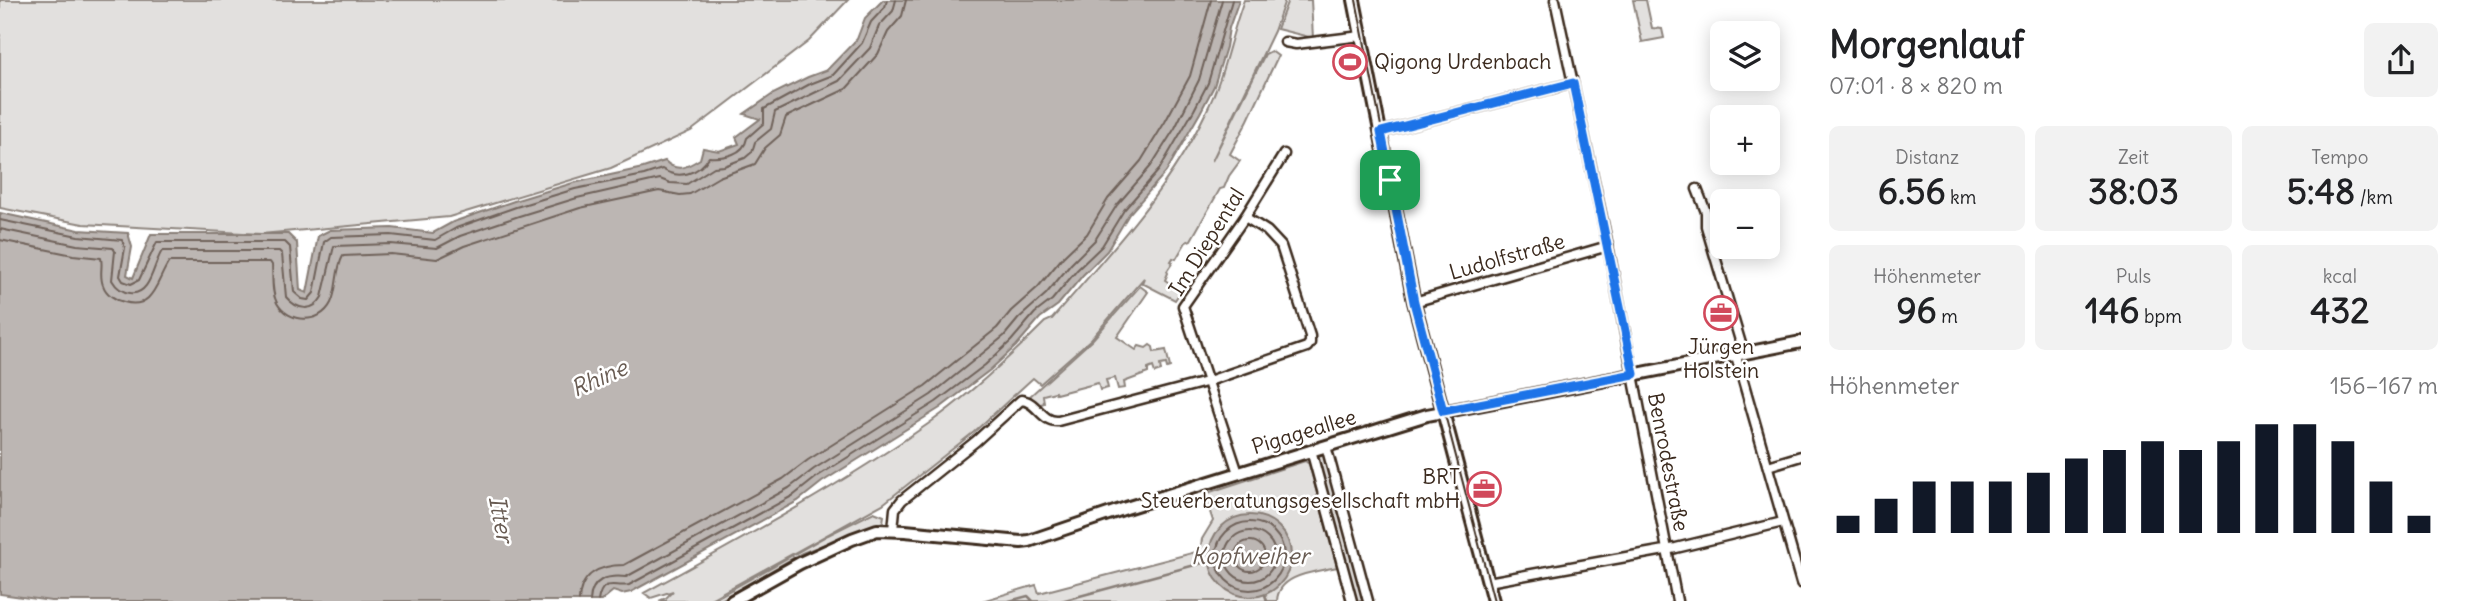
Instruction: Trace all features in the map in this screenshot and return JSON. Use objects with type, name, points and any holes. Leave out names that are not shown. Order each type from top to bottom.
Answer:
[{"type":"street","points":[[1354,0],[1414,302],[1493,601]]},
{"type":"street","name":"Benrodestraße","points":[[1555,0],[1634,374],[1677,601]]},
{"type":"street","points":[[1285,42],[1296,44],[1361,36]]},
{"type":"street","points":[[1381,132],[1573,83]]},
{"type":"street","name":"Im Diepental","points":[[1238,472],[1183,306],[1245,217],[1284,154]]},
{"type":"street","points":[[1697,189],[1706,212],[1708,233],[1783,522],[1798,559],[1801,583]]},
{"type":"street","points":[[893,530],[895,509],[902,500],[1018,403],[1025,400],[1031,402],[1046,419],[1058,421],[1206,382],[1302,351],[1310,343],[1310,336],[1281,246],[1267,231],[1245,217]]},
{"type":"street","name":"Ludolfstraße","points":[[1414,302],[1608,246]]},
{"type":"street","name":"Pigageallee","points":[[732,601],[800,563],[870,532],[893,530],[1030,541],[1238,472],[1443,411],[1801,342]]},
{"type":"street","points":[[1326,446],[1368,601]]},
{"type":"street","points":[[1311,450],[1352,601]]},
{"type":"street","points":[[1768,466],[1801,456]]},
{"type":"street","points":[[1488,582],[1667,550],[1783,522]]},
{"type":"shaded area","points":[[0,0],[848,0],[809,41],[691,131],[611,168],[449,217],[261,234],[83,224],[0,208]]},
{"type":"shaded area","points":[[1244,0],[1285,0],[1274,31],[1212,161],[1265,54],[1271,51],[1278,56],[1230,154],[1240,161],[1224,188],[1220,189],[1191,240],[1186,242],[1176,259],[1171,261],[1173,262],[1165,280],[1181,291],[1175,300],[1142,283],[1144,278],[1091,339],[1040,384],[1033,378],[974,432],[883,504],[707,601],[659,601],[673,591],[651,598],[644,593],[788,512],[894,447],[959,400],[1045,322],[1052,319],[1116,246],[1156,195],[1191,141],[1218,85]]},
{"type":"shaded area","points":[[1288,0],[1311,0],[1313,38],[1277,29]]},
{"type":"shaded area","points":[[1633,0],[1646,0],[1652,28],[1662,29],[1664,38],[1642,42]]},
{"type":"shaded area","points":[[1140,286],[1148,292],[1117,337],[1136,350],[1139,346],[1146,348],[1150,345],[1154,352],[1166,350],[1170,367],[1167,368],[1166,364],[1160,365],[1161,371],[1155,373],[1153,367],[1148,369],[1148,373],[1124,382],[1125,388],[1118,389],[1115,378],[1106,380],[1108,388],[1100,390],[1098,383],[1043,395],[1044,403],[1038,405],[1030,396],[1092,340]]},
{"type":"shaded area","points":[[1324,451],[1366,601],[1354,601],[1316,459],[1317,453]]},
{"type":"shaded area","points":[[1305,461],[1309,464],[1337,567],[1291,580],[1279,592],[1277,601],[982,601],[1036,585],[1039,593],[1200,551],[1202,539],[1213,521],[1204,494]]},
{"type":"shaded area","points":[[874,512],[884,516],[883,522],[802,553],[719,601],[711,601],[828,535]]},
{"type":"water","points":[[883,0],[1239,0],[1214,86],[1166,172],[1129,214],[1107,251],[1058,305],[1040,318],[1016,346],[990,370],[940,408],[822,482],[798,501],[631,592],[622,594],[613,591],[601,601],[51,601],[0,594],[0,213],[79,230],[128,233],[132,247],[127,275],[133,278],[151,234],[288,234],[297,243],[300,290],[307,293],[318,236],[330,230],[392,228],[433,233],[453,222],[573,183],[665,161],[669,165],[682,168],[700,159],[703,148],[719,151],[739,144],[736,137],[760,119],[744,114],[773,94],[827,70],[857,39],[865,18]]},
{"type":"water","name":"Kopfweiher","points":[[1250,515],[1266,518],[1279,527],[1288,540],[1291,556],[1288,572],[1279,585],[1266,594],[1250,597],[1234,594],[1221,585],[1212,572],[1209,556],[1212,540],[1221,527],[1234,518]]},
{"type":"waterway","points":[[1061,601],[1210,561]]},
{"type":"waterway","points":[[1265,595],[1267,601]]},
{"type":"waterway","points":[[1009,601],[1028,596],[1033,601]]},
{"type":"tram line","points":[[1356,0],[1418,312],[1494,601]]},
{"type":"place","name":"Qigong Urdenbach","points":[[1350,62]]},
{"type":"place","name":"Jürgen Holstein","points":[[1721,313]]},
{"type":"place","name":"BRT Steuerberatungsgesellschaft mbH","points":[[1484,489]]},
{"type":"route","points":[[1573,83],[1634,374],[1443,411],[1414,302],[1390,180],[1381,132],[1573,83]]},
{"type":"water label","name":"Rhine","points":[[599,378]]},
{"type":"water label","name":"Itter","points":[[501,519]]}]
